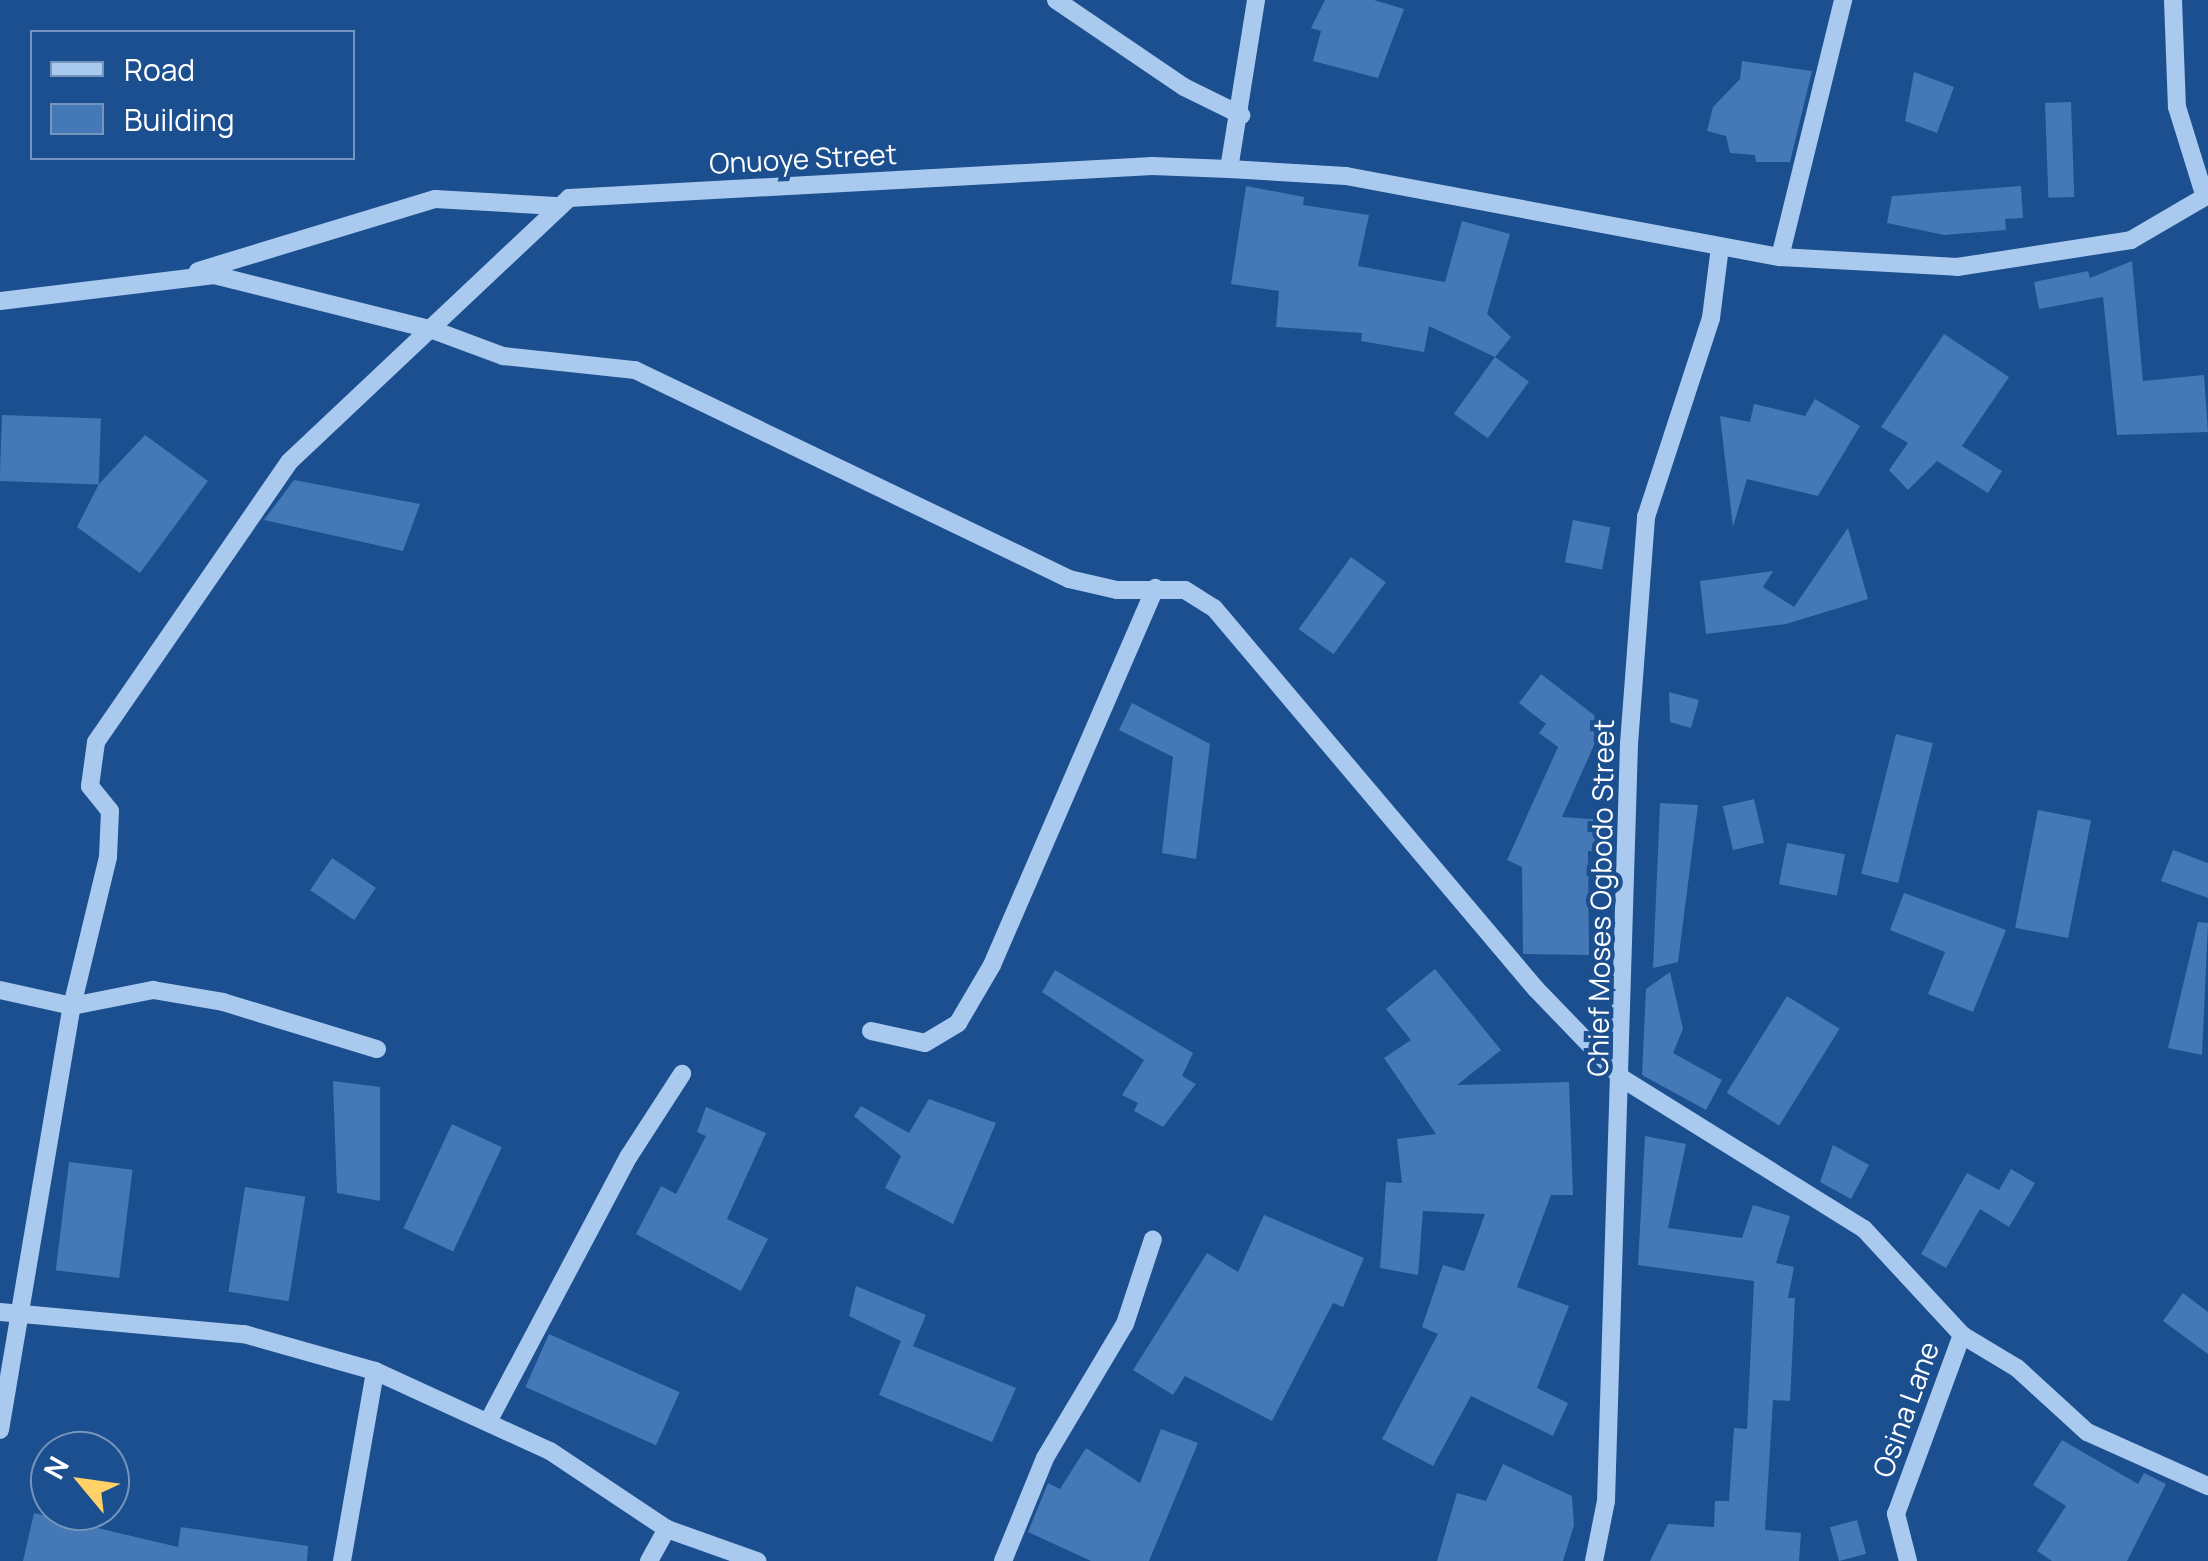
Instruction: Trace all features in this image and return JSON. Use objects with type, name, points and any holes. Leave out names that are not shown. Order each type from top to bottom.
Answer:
[{"type":"street","points":[[1056,0],[1184,87],[1241,115]]},
{"type":"street","points":[[1256,0],[1230,169],[1346,176],[1780,257],[1957,267],[2131,240],[2206,194],[2178,108],[2173,0]]},
{"type":"street","points":[[1780,257],[1843,0]]},
{"type":"street","name":"Onuoye Street","points":[[150,286],[435,198],[556,206],[569,198],[1152,166],[1230,169]]},
{"type":"street","points":[[0,1430],[72,1006],[108,857],[110,812],[90,786],[96,742],[288,462],[432,330],[556,206]]},
{"type":"street","name":"Chief Moses Ogbodo Street","points":[[1594,1561],[1606,1502],[1623,1080],[1629,744],[1646,517],[1711,318],[1720,247]]},
{"type":"street","points":[[0,301],[150,286],[214,275],[432,330],[503,356],[635,370],[1069,579],[1117,590],[1185,590],[1214,608],[1536,989],[1623,1080],[1864,1229],[1962,1335],[2017,1368],[2087,1432],[2208,1486]]},
{"type":"street","points":[[871,1031],[925,1043],[958,1023],[992,965],[1155,588]]},
{"type":"street","points":[[0,990],[72,1006],[153,990],[222,1002],[378,1049]]},
{"type":"street","points":[[490,1420],[629,1156],[682,1074]]},
{"type":"street","points":[[1003,1561],[1045,1458],[1125,1324],[1152,1240]]},
{"type":"street","points":[[0,1312],[244,1334],[375,1370],[490,1420],[592,1476],[667,1528],[757,1561]]},
{"type":"street","name":"Osina Lane","points":[[1908,1561],[1896,1514],[1962,1335]]},
{"type":"street","points":[[342,1561],[375,1370]]},
{"type":"street","points":[[649,1561],[667,1528]]},
{"type":"building","points":[[1325,0],[1374,0],[1404,9],[1378,78],[1313,61],[1321,31],[1311,28]]},
{"type":"building","points":[[1742,61],[1812,71],[1790,162],[1756,162],[1755,155],[1730,153],[1726,136],[1707,131],[1713,107],[1740,79]]},
{"type":"building","points":[[1914,72],[1954,87],[1937,133],[1905,121]]},
{"type":"building","points":[[2071,102],[2074,197],[2048,198],[2045,103]]},
{"type":"building","points":[[1246,186],[1304,197],[1303,205],[1369,215],[1358,266],[1445,282],[1462,221],[1510,234],[1487,314],[1511,337],[1495,357],[1429,326],[1424,352],[1361,341],[1362,333],[1276,327],[1279,291],[1231,284]]},
{"type":"building","points":[[2021,186],[2023,218],[2005,219],[2006,230],[1944,235],[1887,223],[1892,196]]},
{"type":"building","points":[[2132,261],[2143,381],[2204,375],[2208,432],[2117,435],[2103,297],[2039,309],[2034,282],[2088,271],[2090,278]]},
{"type":"building","points":[[1944,334],[2009,377],[1962,446],[2002,471],[1988,493],[1937,461],[1908,490],[1889,470],[1908,443],[1881,427]]},
{"type":"building","points":[[1495,357],[1529,382],[1488,438],[1454,414]]},
{"type":"building","points":[[1815,399],[1860,426],[1818,496],[1747,479],[1733,527],[1720,416],[1750,422],[1754,404],[1805,416]]},
{"type":"building","points":[[2,415],[101,418],[99,484],[0,481]]},
{"type":"building","points":[[145,435],[208,481],[140,573],[77,527],[99,484]]},
{"type":"building","points":[[294,480],[420,504],[403,551],[264,520]]},
{"type":"building","points":[[1573,520],[1610,527],[1602,569],[1565,562]]},
{"type":"building","points":[[1848,528],[1868,599],[1786,624],[1706,634],[1700,581],[1773,571],[1763,587],[1794,607]]},
{"type":"building","points":[[1351,557],[1386,582],[1333,654],[1299,629]]},
{"type":"building","points":[[1541,674],[1603,722],[1602,744],[1595,743],[1562,817],[1607,820],[1604,852],[1588,851],[1589,955],[1523,954],[1522,867],[1507,860],[1558,747],[1539,733],[1546,724],[1519,703]]},
{"type":"building","points":[[1669,692],[1699,700],[1691,728],[1670,722]]},
{"type":"building","points":[[1132,703],[1210,744],[1196,859],[1162,853],[1173,757],[1119,730]]},
{"type":"building","points":[[1896,734],[1933,743],[1898,883],[1861,874]]},
{"type":"building","points":[[1754,799],[1764,843],[1733,850],[1723,806]]},
{"type":"building","points":[[1660,803],[1698,805],[1678,962],[1653,968]]},
{"type":"building","points":[[2038,810],[2091,820],[2068,938],[2015,928]]},
{"type":"building","points":[[1787,843],[1845,854],[1837,895],[1779,884]]},
{"type":"building","points":[[2173,850],[2208,863],[2208,898],[2161,881]]},
{"type":"building","points":[[332,858],[376,888],[354,920],[310,890]]},
{"type":"building","points":[[1904,893],[2006,930],[1973,1012],[1928,994],[1945,952],[1890,930]]},
{"type":"building","points":[[2198,922],[2208,923],[2202,1055],[2168,1048]]},
{"type":"building","points":[[1435,969],[1501,1050],[1457,1085],[1569,1082],[1573,1195],[1551,1195],[1517,1287],[1569,1306],[1537,1388],[1568,1403],[1553,1436],[1471,1396],[1433,1466],[1382,1439],[1438,1334],[1422,1327],[1443,1265],[1464,1271],[1485,1214],[1423,1211],[1418,1275],[1380,1268],[1386,1182],[1402,1183],[1397,1139],[1436,1134],[1384,1058],[1411,1040],[1386,1009]]},
{"type":"building","points":[[1055,970],[1193,1053],[1182,1076],[1196,1084],[1163,1127],[1134,1111],[1138,1103],[1122,1095],[1144,1060],[1042,992]]},
{"type":"building","points":[[1670,972],[1683,1029],[1673,1053],[1722,1080],[1706,1110],[1642,1075],[1646,989]]},
{"type":"building","points":[[1787,996],[1840,1029],[1779,1126],[1727,1093]]},
{"type":"building","points":[[333,1081],[380,1087],[380,1201],[337,1193]]},
{"type":"building","points":[[929,1099],[996,1123],[953,1224],[885,1188],[901,1156],[854,1116],[861,1106],[909,1133]]},
{"type":"building","points":[[706,1107],[766,1133],[727,1219],[768,1239],[741,1291],[636,1234],[661,1186],[676,1194],[706,1136],[697,1132]]},
{"type":"building","points":[[452,1124],[502,1147],[453,1251],[403,1228]]},
{"type":"building","points":[[1645,1136],[1686,1144],[1668,1228],[1742,1238],[1753,1205],[1790,1216],[1776,1263],[1794,1267],[1788,1298],[1795,1298],[1790,1401],[1773,1400],[1765,1530],[1801,1533],[1799,1561],[1650,1561],[1668,1524],[1714,1527],[1715,1501],[1729,1501],[1734,1428],[1747,1429],[1754,1281],[1638,1265]]},
{"type":"building","points":[[1833,1145],[1869,1165],[1851,1199],[1820,1182]]},
{"type":"building","points":[[69,1162],[133,1170],[119,1278],[56,1270]]},
{"type":"building","points":[[2011,1169],[2035,1183],[2009,1227],[1980,1209],[1946,1268],[1921,1254],[1967,1173],[1999,1190]]},
{"type":"building","points":[[245,1187],[305,1197],[289,1301],[228,1292]]},
{"type":"building","points":[[1264,1215],[1364,1258],[1343,1307],[1333,1303],[1272,1421],[1185,1376],[1173,1395],[1133,1370],[1207,1253],[1238,1272]]},
{"type":"building","points":[[856,1286],[926,1315],[913,1346],[1016,1388],[992,1442],[879,1395],[901,1341],[849,1316]]},
{"type":"building","points":[[2183,1293],[2208,1312],[2208,1354],[2163,1321]]},
{"type":"building","points":[[549,1334],[680,1392],[656,1445],[525,1387]]},
{"type":"building","points":[[1161,1429],[1198,1443],[1149,1561],[1091,1561],[1028,1532],[1048,1483],[1060,1489],[1086,1448],[1140,1483]]},
{"type":"building","points":[[2062,1440],[2138,1484],[2144,1473],[2166,1484],[2127,1561],[2052,1561],[2037,1551],[2066,1506],[2033,1485]]},
{"type":"building","points":[[1503,1464],[1572,1496],[1574,1525],[1563,1561],[1437,1561],[1457,1493],[1486,1501]]},
{"type":"building","points":[[1857,1520],[1866,1554],[1839,1561],[1830,1527]]},
{"type":"building","points":[[181,1527],[308,1546],[307,1561],[23,1561],[30,1530],[110,1531],[178,1547]]}]
